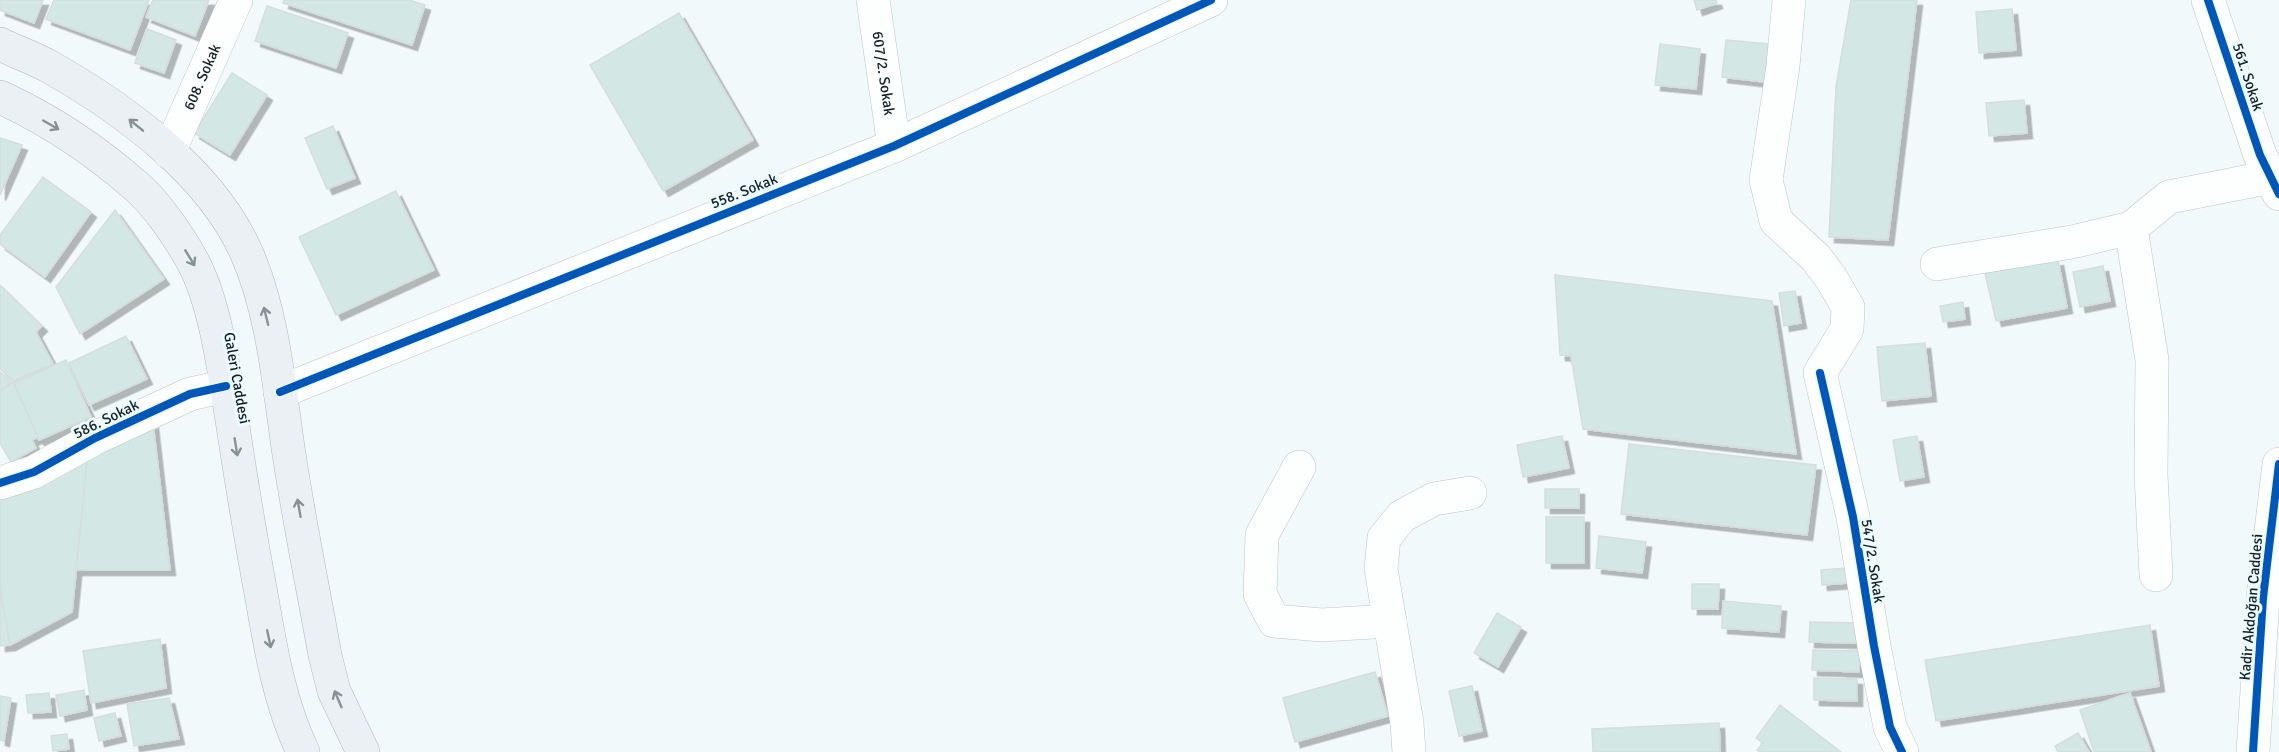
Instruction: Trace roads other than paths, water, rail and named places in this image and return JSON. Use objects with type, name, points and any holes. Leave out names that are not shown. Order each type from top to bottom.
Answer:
[{"type":"main road","points":[[0,44],[48,66],[110,104],[169,152],[199,182],[221,210],[247,254],[267,322],[325,655],[334,691],[363,752]]},
{"type":"main road","name":"Galeri Caddesi","points":[[0,97],[70,136],[137,187],[159,210],[193,263],[206,294],[226,386],[274,662],[289,721],[303,752]]},
{"type":"street","name":"608. Sokak","points":[[169,152],[236,0]]},
{"type":"street","name":"607/2. Sokak","points":[[873,0],[894,146]]},
{"type":"street","name":"558. Sokak","points":[[280,392],[894,146],[1211,0]]},
{"type":"street","name":"547/2. Sokak","points":[[1789,0],[1783,66],[1766,180],[1776,220],[1816,258],[1832,278],[1848,307],[1847,329],[1820,373],[1853,517],[1890,727],[1902,752]]},
{"type":"street","name":"561. Sokak","points":[[2208,0],[2260,155],[2275,185]]},
{"type":"street","points":[[1938,264],[2072,242],[2131,228],[2169,197],[2275,185]]},
{"type":"street","points":[[2131,228],[2152,360],[2151,475],[2156,575]]},
{"type":"street","name":"586. Sokak","points":[[0,483],[34,472],[95,438],[190,394],[226,386]]},
{"type":"street","name":"Kadir Akdoğan Caddesi","points":[[2253,752],[2263,598],[2279,464]]},
{"type":"street","points":[[1299,467],[1262,535],[1260,594],[1274,621],[1322,625],[1390,621]]},
{"type":"street","points":[[1408,752],[1407,723],[1381,569],[1384,538],[1402,516],[1434,499],[1470,493]]}]
